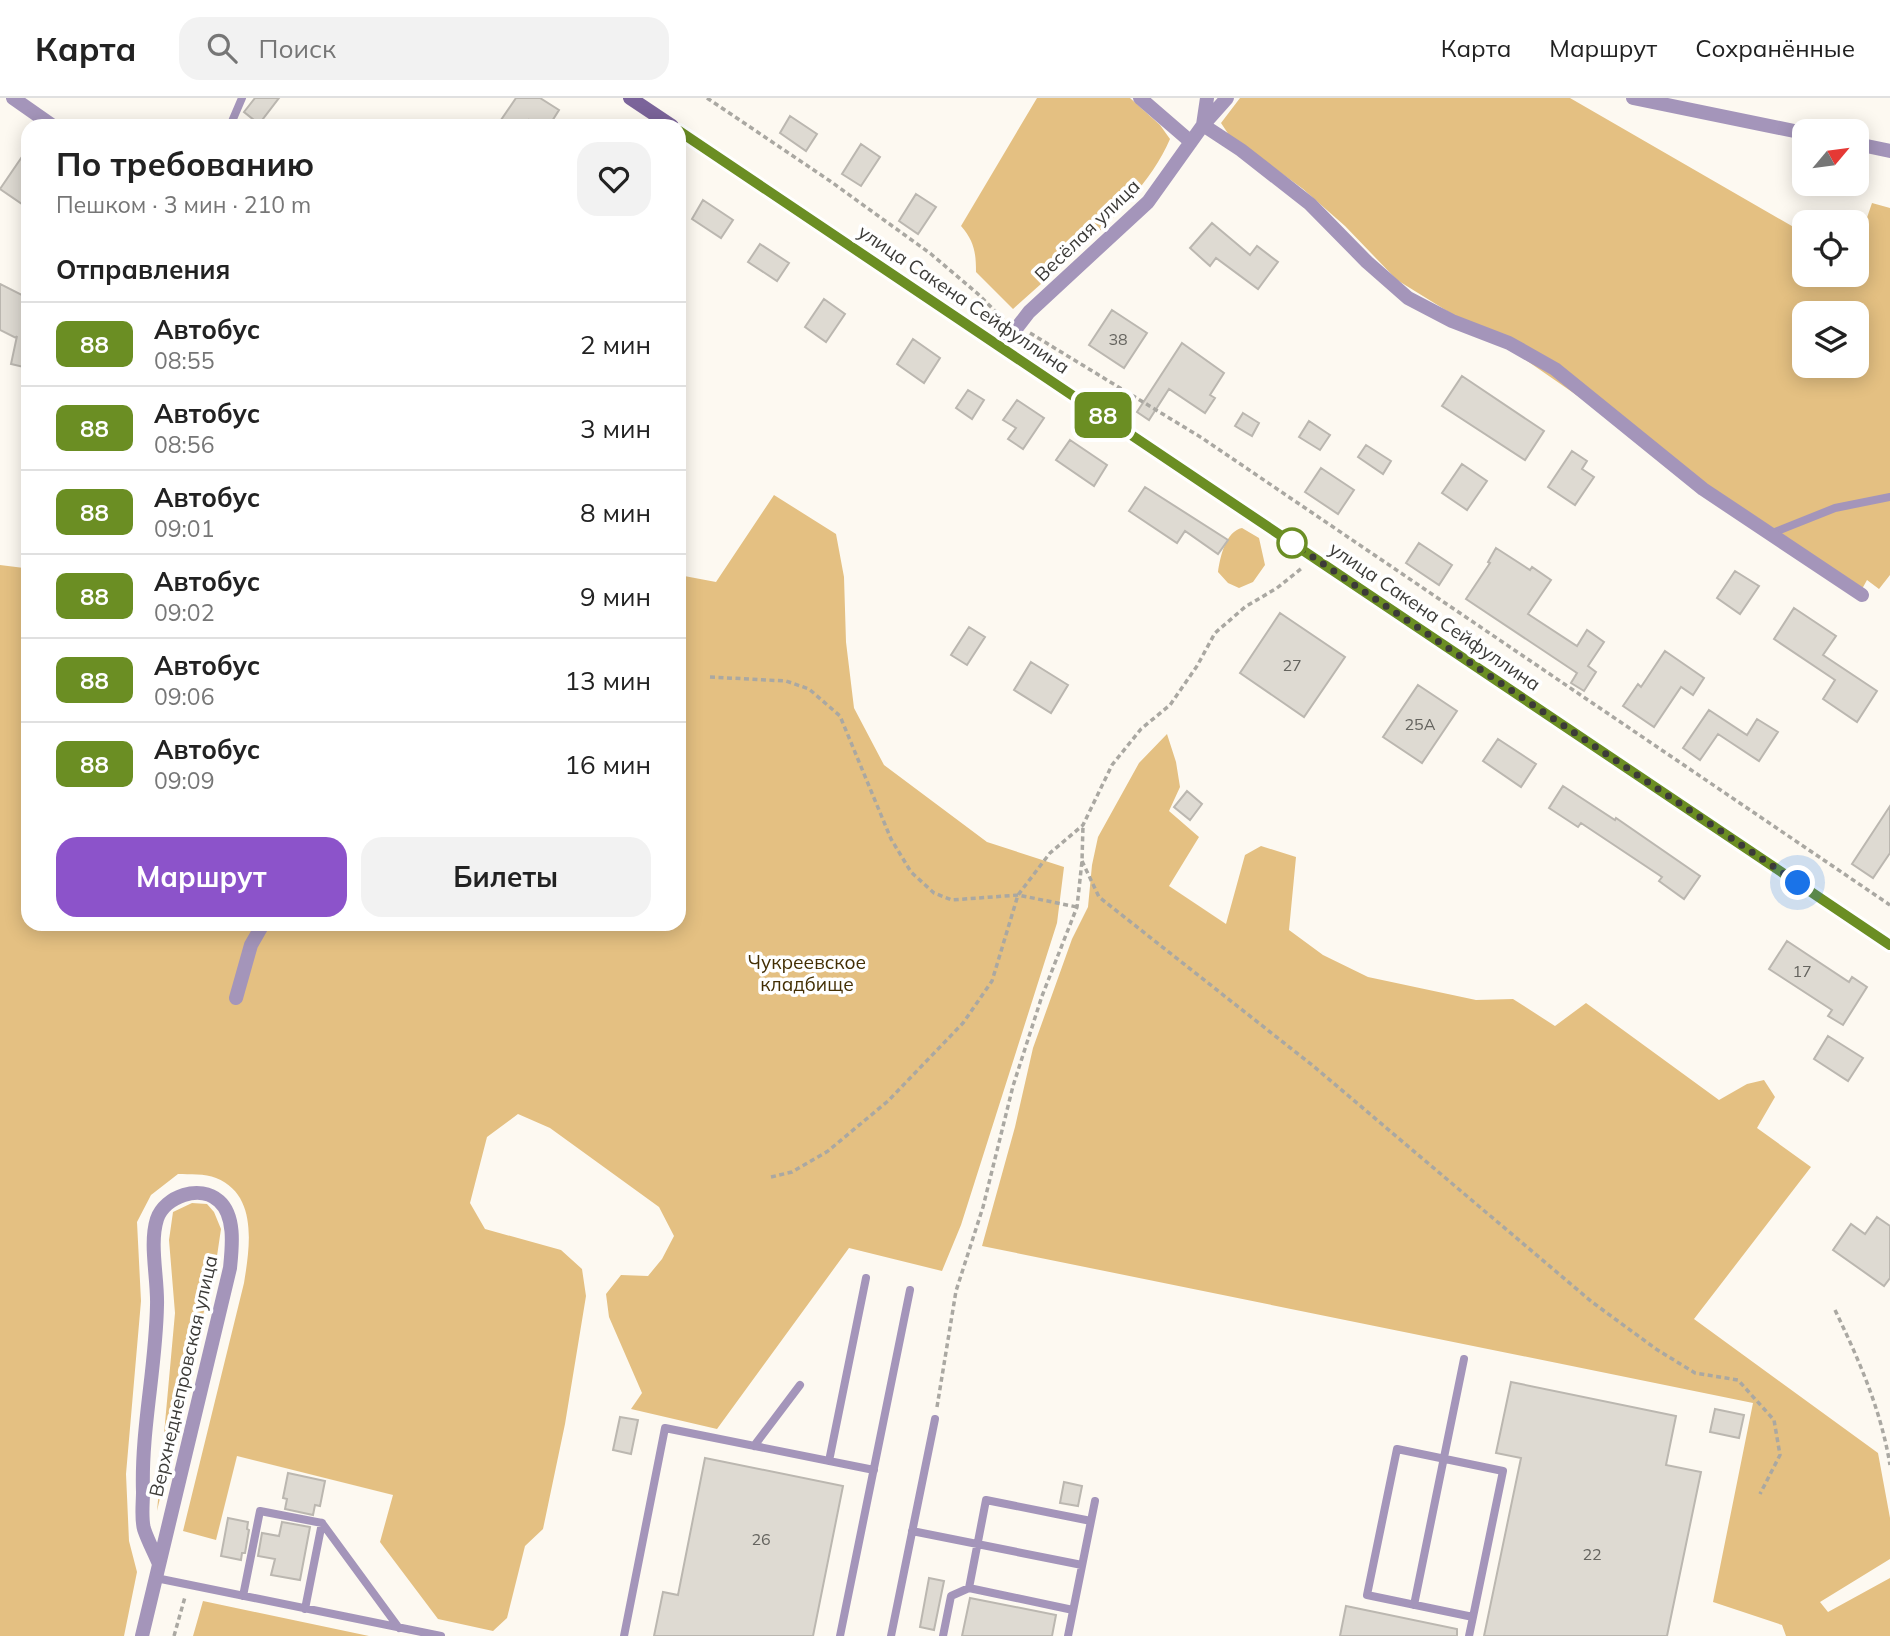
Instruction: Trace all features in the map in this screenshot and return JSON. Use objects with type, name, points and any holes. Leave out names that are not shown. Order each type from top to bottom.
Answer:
[{"type":"main road","points":[[630,98],[662,119]]},
{"type":"main road","name":"улица Сакена Сейфуллина","points":[[686,136],[1890,945]]},
{"type":"street","points":[[13,98],[42,119]]},
{"type":"street","points":[[1140,98],[1191,142]]},
{"type":"street","name":"Весёлая улица","points":[[1002,347],[1018,326],[1148,202],[1203,125],[1207,98]]},
{"type":"street","points":[[1227,98],[1203,125],[1241,150],[1310,204],[1408,299],[1452,321],[1509,343],[1555,369],[1703,489],[1862,595]]},
{"type":"street","points":[[1633,98],[1792,131]]},
{"type":"street","points":[[1869,147],[1890,151]]},
{"type":"street","points":[[236,999],[251,945],[259,931]]},
{"type":"street","name":"Верхнеднепровская улица","points":[[142,1636],[158,1571],[230,1268],[232,1242],[228,1216],[219,1201],[198,1192],[184,1194],[166,1205],[156,1228],[158,1303],[142,1461],[144,1527],[158,1571]]},
{"type":"lane","points":[[233,119],[242,98]]},
{"type":"lane","points":[[1770,534],[1835,508],[1890,497]]},
{"type":"lane","points":[[829,1461],[866,1278]]},
{"type":"lane","points":[[840,1636],[910,1290]]},
{"type":"lane","points":[[1414,1605],[1464,1359]]},
{"type":"lane","points":[[754,1446],[800,1385]]},
{"type":"lane","points":[[891,1636],[935,1419]]},
{"type":"lane","points":[[624,1636],[666,1428],[874,1471]]},
{"type":"lane","points":[[1469,1636],[1473,1617],[1503,1471],[1397,1449],[1367,1595],[1473,1617]]},
{"type":"lane","points":[[969,1588],[986,1500],[1091,1521]]},
{"type":"lane","points":[[1068,1636],[1095,1501]]},
{"type":"lane","points":[[243,1596],[260,1511],[322,1523],[399,1628]]},
{"type":"lane","points":[[305,1609],[322,1523]]},
{"type":"lane","points":[[912,1531],[1082,1565]]},
{"type":"lane","points":[[158,1571],[188,1585],[441,1636]]},
{"type":"lane","points":[[943,1636],[951,1595],[969,1588],[1073,1610]]},
{"type":"path","points":[[707,98],[830,181],[931,254],[978,294],[1003,320],[1018,326],[1213,446],[1890,905]]},
{"type":"path","points":[[935,1419],[956,1291],[983,1207],[1013,1086],[1042,996],[1077,907],[1083,825],[1111,765],[1141,729],[1170,705],[1197,666],[1215,633],[1245,607],[1278,588],[1315,559]]},
{"type":"path","points":[[710,677],[786,681],[810,689],[840,716],[891,839],[911,872],[934,893],[952,900],[1018,895],[1077,907]]},
{"type":"path","points":[[771,1177],[792,1172],[828,1151],[888,1101],[963,1023],[992,981],[1018,895],[1049,853],[1083,825]]},
{"type":"path","points":[[1082,861],[1099,897],[1312,1065],[1592,1302],[1656,1349],[1695,1373],[1738,1380],[1774,1420],[1780,1455],[1760,1494]]},
{"type":"path","points":[[1835,1310],[1863,1372],[1885,1433],[1890,1465]]},
{"type":"path","points":[[174,1636],[188,1585]]},
{"type":"green space","points":[[1037,98],[1130,98],[1160,125],[1170,139],[1158,163],[1122,209],[1013,309],[976,272],[973,247],[961,226]]},
{"type":"green space","points":[[1240,98],[1570,98],[1792,226],[1792,287],[1869,287],[1869,212],[1872,203],[1890,208],[1890,575],[1879,589],[1867,580],[1862,589],[1520,356],[1397,280],[1345,226],[1303,189],[1229,135],[1221,123]]},
{"type":"green space","name":"Чукреевское кладбище","points":[[774,495],[836,534],[844,577],[846,642],[854,708],[884,765],[987,842],[1064,867],[1057,923],[961,1225],[942,1271],[849,1248],[717,1429],[631,1409],[642,1393],[609,1317],[606,1294],[621,1275],[648,1276],[662,1259],[674,1236],[659,1207],[550,1128],[518,1114],[487,1137],[470,1203],[485,1229],[561,1250],[582,1269],[586,1296],[565,1424],[543,1529],[525,1546],[507,1618],[493,1631],[438,1619],[380,1542],[393,1495],[237,1456],[216,1540],[183,1531],[244,1283],[249,1238],[245,1209],[230,1186],[212,1176],[178,1174],[151,1195],[137,1222],[141,1301],[126,1474],[129,1541],[137,1572],[124,1636],[0,1636],[0,565],[21,568],[21,931],[686,931],[686,576],[716,582]]},
{"type":"green space","points":[[1242,528],[1259,538],[1265,565],[1253,582],[1239,588],[1228,583],[1218,572],[1228,539],[1236,530]]},
{"type":"green space","points":[[1167,734],[1180,787],[1169,811],[1199,837],[1169,886],[1226,924],[1245,855],[1261,846],[1296,857],[1289,930],[1323,955],[1368,977],[1476,1000],[1513,999],[1555,1026],[1586,1003],[1719,1100],[1747,1084],[1764,1080],[1775,1097],[1757,1128],[1811,1167],[1694,1319],[1878,1453],[1890,1518],[1890,1559],[1820,1602],[1828,1612],[1890,1578],[1890,1636],[1786,1636],[1782,1625],[1713,1602],[1753,1403],[982,1246],[1015,1127],[1033,1048],[1072,939],[1088,907],[1098,837],[1139,763]]},
{"type":"green space","points":[[192,1203],[207,1204],[214,1212],[221,1229],[157,1511],[175,1313],[169,1240],[173,1212]]},
{"type":"green space","points":[[203,1601],[369,1636],[193,1636]]},
{"type":"building","points":[[255,98],[279,98],[263,119],[253,119],[244,112]]},
{"type":"building","points":[[516,98],[540,98],[559,110],[553,119],[502,119]]},
{"type":"building","points":[[790,116],[817,134],[806,151],[780,133]]},
{"type":"building","points":[[861,144],[880,157],[861,186],[842,174]]},
{"type":"building","points":[[21,158],[21,203],[0,189]]},
{"type":"building","points":[[916,194],[936,207],[918,234],[899,221]]},
{"type":"building","points":[[703,200],[733,220],[721,238],[692,219]]},
{"type":"building","points":[[1212,223],[1250,255],[1257,246],[1278,262],[1258,289],[1216,258],[1210,266],[1190,248]]},
{"type":"building","points":[[760,244],[789,263],[777,281],[748,262]]},
{"type":"building","points":[[0,284],[21,294],[21,366],[11,364],[17,336],[16,338],[0,330]]},
{"type":"building","points":[[824,299],[845,314],[826,342],[805,327]]},
{"type":"building","points":[[1112,310],[1147,333],[1124,368],[1089,345]]},
{"type":"building","points":[[913,339],[940,358],[924,383],[897,364]]},
{"type":"building","points":[[1182,343],[1224,373],[1210,395],[1215,398],[1205,413],[1169,389],[1149,420],[1137,412]]},
{"type":"building","points":[[1462,376],[1544,431],[1525,460],[1442,406]]},
{"type":"building","points":[[968,390],[984,400],[972,419],[956,408]]},
{"type":"building","points":[[1017,400],[1044,418],[1023,449],[1008,439],[1016,428],[1003,420]]},
{"type":"building","points":[[1243,413],[1259,423],[1252,436],[1235,426]]},
{"type":"building","points":[[1309,421],[1330,435],[1320,450],[1299,437]]},
{"type":"building","points":[[1070,440],[1107,465],[1094,486],[1056,460]]},
{"type":"building","points":[[1366,445],[1391,461],[1383,474],[1358,457]]},
{"type":"building","points":[[1572,451],[1587,461],[1582,469],[1594,477],[1575,505],[1548,487]]},
{"type":"building","points":[[1462,464],[1487,481],[1467,510],[1442,493]]},
{"type":"building","points":[[1321,468],[1354,490],[1338,514],[1305,492]]},
{"type":"building","points":[[1145,487],[1228,540],[1218,554],[1185,531],[1177,543],[1129,511]]},
{"type":"building","points":[[1419,543],[1452,565],[1439,585],[1406,563]]},
{"type":"building","points":[[1496,548],[1551,580],[1528,614],[1577,646],[1587,630],[1604,642],[1588,666],[1596,672],[1584,691],[1571,683],[1577,673],[1466,599],[1490,563],[1488,562]]},
{"type":"building","points":[[1735,571],[1759,586],[1740,614],[1717,598]]},
{"type":"building","points":[[1794,608],[1836,636],[1823,655],[1877,691],[1857,722],[1823,699],[1835,680],[1774,639]]},
{"type":"building","points":[[1280,613],[1345,657],[1304,717],[1240,673]]},
{"type":"building","points":[[969,627],[985,637],[967,665],[951,655]]},
{"type":"building","points":[[1665,651],[1704,678],[1693,695],[1681,687],[1654,727],[1623,706],[1638,684],[1641,687]]},
{"type":"building","points":[[1031,662],[1068,685],[1051,713],[1014,690]]},
{"type":"building","points":[[1418,685],[1457,711],[1422,763],[1383,737]]},
{"type":"building","points":[[1709,710],[1747,735],[1757,719],[1778,732],[1759,761],[1718,734],[1700,760],[1683,748]]},
{"type":"building","points":[[1498,739],[1536,764],[1521,787],[1483,761]]},
{"type":"building","points":[[1563,786],[1615,820],[1616,818],[1700,876],[1684,899],[1659,881],[1662,877],[1581,823],[1578,827],[1549,808]]},
{"type":"building","points":[[1187,791],[1202,804],[1190,820],[1174,807]]},
{"type":"building","points":[[1890,806],[1890,853],[1873,878],[1852,864]]},
{"type":"building","points":[[1787,941],[1849,982],[1852,977],[1867,987],[1843,1025],[1828,1016],[1832,1010],[1769,969]]},
{"type":"building","points":[[1828,1036],[1863,1058],[1848,1081],[1814,1059]]},
{"type":"building","points":[[1877,1217],[1890,1226],[1890,1278],[1884,1286],[1833,1250],[1851,1224],[1865,1234]]},
{"type":"building","points":[[1511,1382],[1676,1416],[1666,1465],[1701,1472],[1667,1636],[1484,1636],[1521,1458],[1496,1453]]},
{"type":"building","points":[[1715,1409],[1744,1415],[1739,1438],[1710,1432]]},
{"type":"building","points":[[620,1417],[638,1420],[631,1454],[613,1450]]},
{"type":"building","points":[[705,1458],[843,1486],[813,1636],[654,1636],[663,1592],[678,1595]]},
{"type":"building","points":[[288,1473],[325,1481],[320,1506],[315,1505],[313,1515],[285,1509],[287,1499],[283,1498]]},
{"type":"building","points":[[1064,1482],[1082,1486],[1078,1506],[1060,1503]]},
{"type":"building","points":[[228,1518],[248,1522],[245,1553],[242,1553],[241,1560],[221,1556]]},
{"type":"building","points":[[282,1522],[310,1527],[300,1580],[271,1575],[275,1559],[258,1556],[262,1533],[279,1536]]},
{"type":"building","points":[[929,1578],[944,1581],[934,1630],[920,1627]]},
{"type":"building","points":[[970,1598],[1056,1615],[1052,1636],[962,1636]]},
{"type":"building","points":[[1346,1606],[1457,1629],[1457,1636],[1340,1636]]},
{"type":"bus line","name":"88","points":[[686,136],[1890,945]]},
{"type":"route","points":[[1292,543],[1798,883]]}]
